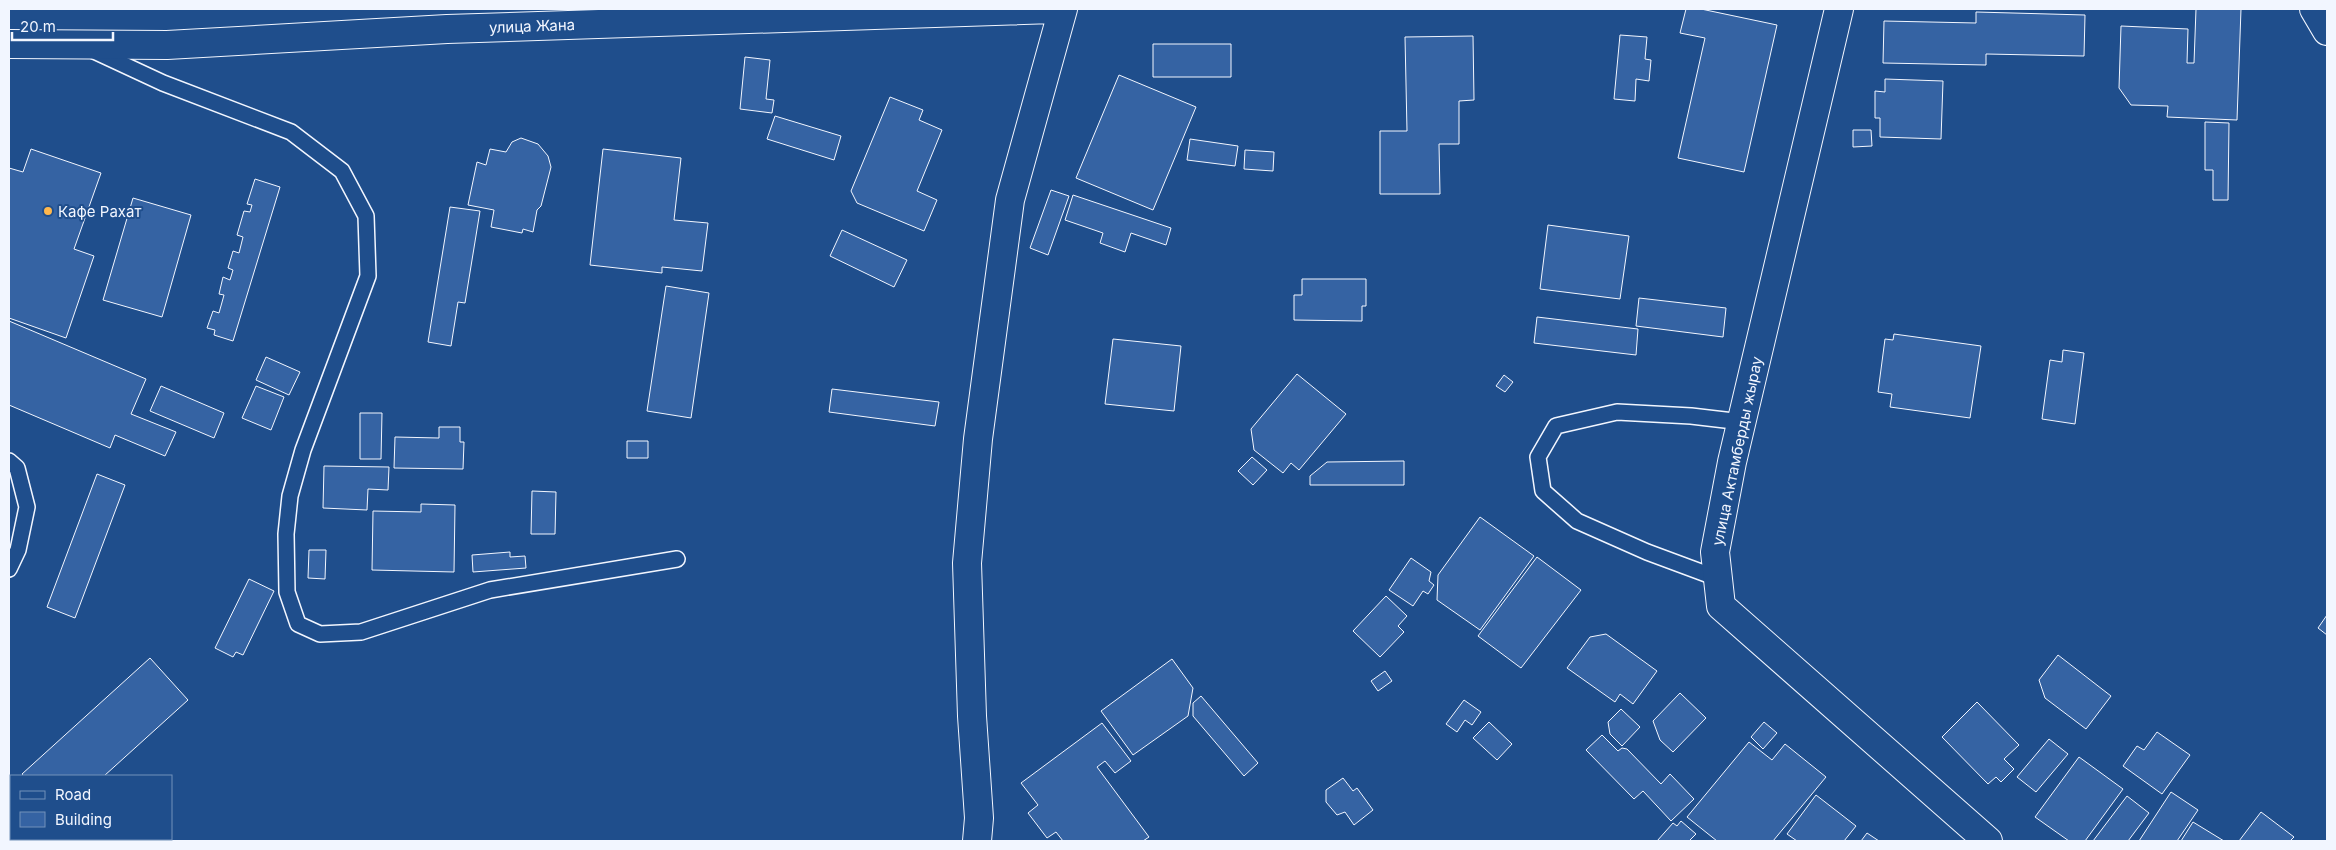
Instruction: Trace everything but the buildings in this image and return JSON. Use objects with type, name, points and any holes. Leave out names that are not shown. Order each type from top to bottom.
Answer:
[{"type":"street","name":"улица Жана","points":[[9,44],[167,45],[450,19],[1054,9]]},
{"type":"street","points":[[977,841],[979,818],[972,716],[967,562],[978,439],[1010,200],[1063,9]]},
{"type":"street","name":"улица Актамберды жырау","points":[[1839,9],[1742,422],[1714,552],[1721,606],[1988,841]]},
{"type":"street","points":[[2314,9],[2327,30]]},
{"type":"lane","points":[[80,44],[172,87],[291,132],[342,171],[366,216],[368,276],[303,450],[290,496],[286,534],[287,592],[298,624],[320,634],[361,632],[490,590],[678,559]]},
{"type":"lane","points":[[1717,578],[1647,552],[1577,521],[1543,491],[1538,456],[1556,426],[1617,412],[1691,416],[1742,422]]},
{"type":"lane","points":[[9,462],[17,468],[27,507],[18,550],[9,569]]},
{"type":"place","name":"Кафе Рахат","points":[[48,211]]}]
